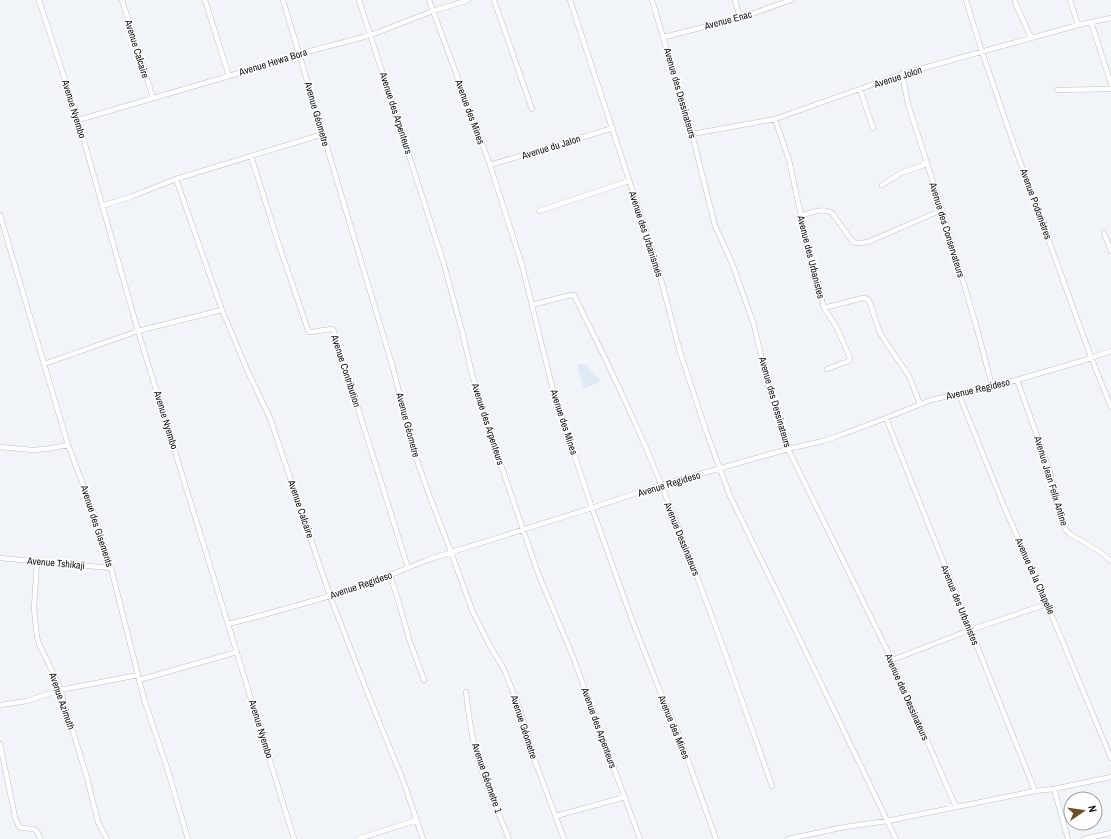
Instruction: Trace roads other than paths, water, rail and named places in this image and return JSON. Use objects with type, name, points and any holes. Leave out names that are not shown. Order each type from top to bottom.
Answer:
[{"type":"street","name":"Avenue Nyembo","points":[[39,0],[78,120],[138,331],[294,839]]},
{"type":"street","name":"Avenue Calcaire","points":[[122,0],[153,98]]},
{"type":"street","points":[[205,0],[229,76]]},
{"type":"street","name":"Avenue Géometre","points":[[283,0],[393,368],[414,452],[476,620],[510,683],[524,722],[535,761],[564,839]]},
{"type":"street","name":"Avenue des Arpenteurs","points":[[359,0],[443,261],[483,411],[538,573],[573,657],[640,839]]},
{"type":"street","name":"Avenue des Mines","points":[[429,0],[490,166],[522,265],[553,390],[592,508],[632,620],[678,732],[716,839]]},
{"type":"street","name":"Avenue Hewa Bora","points":[[78,120],[300,54],[371,35],[433,11],[468,0]]},
{"type":"street","points":[[494,0],[532,109]]},
{"type":"street","name":"Avenue des Urbanismes","points":[[570,0],[658,268],[680,352],[720,468]]},
{"type":"street","name":"Avenue des Dessinateurs","points":[[652,0],[664,36],[692,134],[715,226],[732,263],[754,325],[770,390],[788,449],[892,660],[956,807]]},
{"type":"street","points":[[735,0],[740,18]]},
{"type":"street","name":"Avenue Enac","points":[[664,36],[740,18],[791,0]]},
{"type":"street","name":"Avenue Podomètres","points":[[966,0],[982,52],[1091,357],[1111,407]]},
{"type":"street","points":[[1070,0],[1078,25]]},
{"type":"street","points":[[1016,2],[1031,38]]},
{"type":"street","name":"Avenue Jolon","points":[[692,134],[775,119],[902,74],[1078,25],[1111,18]]},
{"type":"street","points":[[1091,22],[1111,84]]},
{"type":"street","name":"Avenue des Conservateurs","points":[[902,74],[908,104],[942,210],[976,325],[992,386]]},
{"type":"street","points":[[860,89],[873,128]]},
{"type":"street","points":[[1057,90],[1111,89]]},
{"type":"street","name":"Avenue des Urbanistes","points":[[775,119],[788,160],[824,308],[863,298],[868,299],[880,333],[909,376],[920,404]]},
{"type":"street","name":"Avenue du Jalon","points":[[490,166],[613,128]]},
{"type":"street","points":[[102,206],[133,196],[176,179],[323,134]]},
{"type":"street","name":"Avenue Contribution","points":[[251,156],[308,330],[309,332],[328,329],[334,330],[338,352],[356,402],[408,568]]},
{"type":"street","points":[[882,185],[901,173],[927,164]]},
{"type":"street","name":"Avenue Calcaire","points":[[176,179],[222,310],[248,372],[270,418],[330,596],[423,839]]},
{"type":"street","points":[[539,211],[629,181]]},
{"type":"street","points":[[801,216],[825,210],[829,211],[853,242],[862,244],[942,210]]},
{"type":"street","name":"Avenue des Gisements","points":[[0,215],[68,444],[93,511],[111,568],[144,699],[168,771],[188,839]]},
{"type":"street","points":[[1104,233],[1111,251]]},
{"type":"street","name":"Avenue Dessinateurs","points":[[532,305],[567,296],[574,295],[575,297],[615,379],[661,485],[712,615],[772,786]]},
{"type":"street","points":[[824,308],[836,326],[850,358],[849,361],[827,369]]},
{"type":"street","points":[[44,364],[138,331],[222,310]]},
{"type":"street","name":"Avenue Regideso","points":[[228,624],[330,596],[430,559],[661,485],[829,439],[931,400],[1017,380],[1086,360],[1111,351]]},
{"type":"street","name":"Avenue Jean Felix Antine","points":[[1017,380],[1049,469],[1065,529],[1070,534],[1099,551],[1111,562]]},
{"type":"street","name":"Avenue de la Chapelle","points":[[960,393],[968,417],[1003,504],[1048,604],[1111,758]]},
{"type":"street","name":"Avenue des Urbanistes","points":[[886,418],[1035,791]]},
{"type":"street","points":[[0,447],[34,450],[68,444]]},
{"type":"street","points":[[720,468],[734,503],[896,839]]},
{"type":"street","name":"Avenue Tshikaji","points":[[0,558],[111,568]]},
{"type":"street","name":"Avenue Azimuth","points":[[37,562],[34,609],[35,631],[39,644],[60,690],[88,782],[98,822],[107,839]]},
{"type":"street","points":[[390,575],[409,639],[424,680]]},
{"type":"street","points":[[892,660],[970,630],[1048,604]]},
{"type":"street","points":[[0,705],[27,701],[60,690],[139,678],[237,652]]},
{"type":"street","name":"Avenue Géometre 1","points":[[466,692],[468,716],[476,752],[509,839]]},
{"type":"street","points":[[0,744],[8,779],[12,808],[18,824],[21,828],[34,829],[37,831],[40,839]]},
{"type":"street","points":[[788,839],[1111,777]]},
{"type":"street","points":[[1054,789],[1068,839]]},
{"type":"street","points":[[556,816],[624,797]]},
{"type":"street","points":[[358,839],[417,820]]},
{"type":"street","points":[[1084,839],[1111,833]]}]
